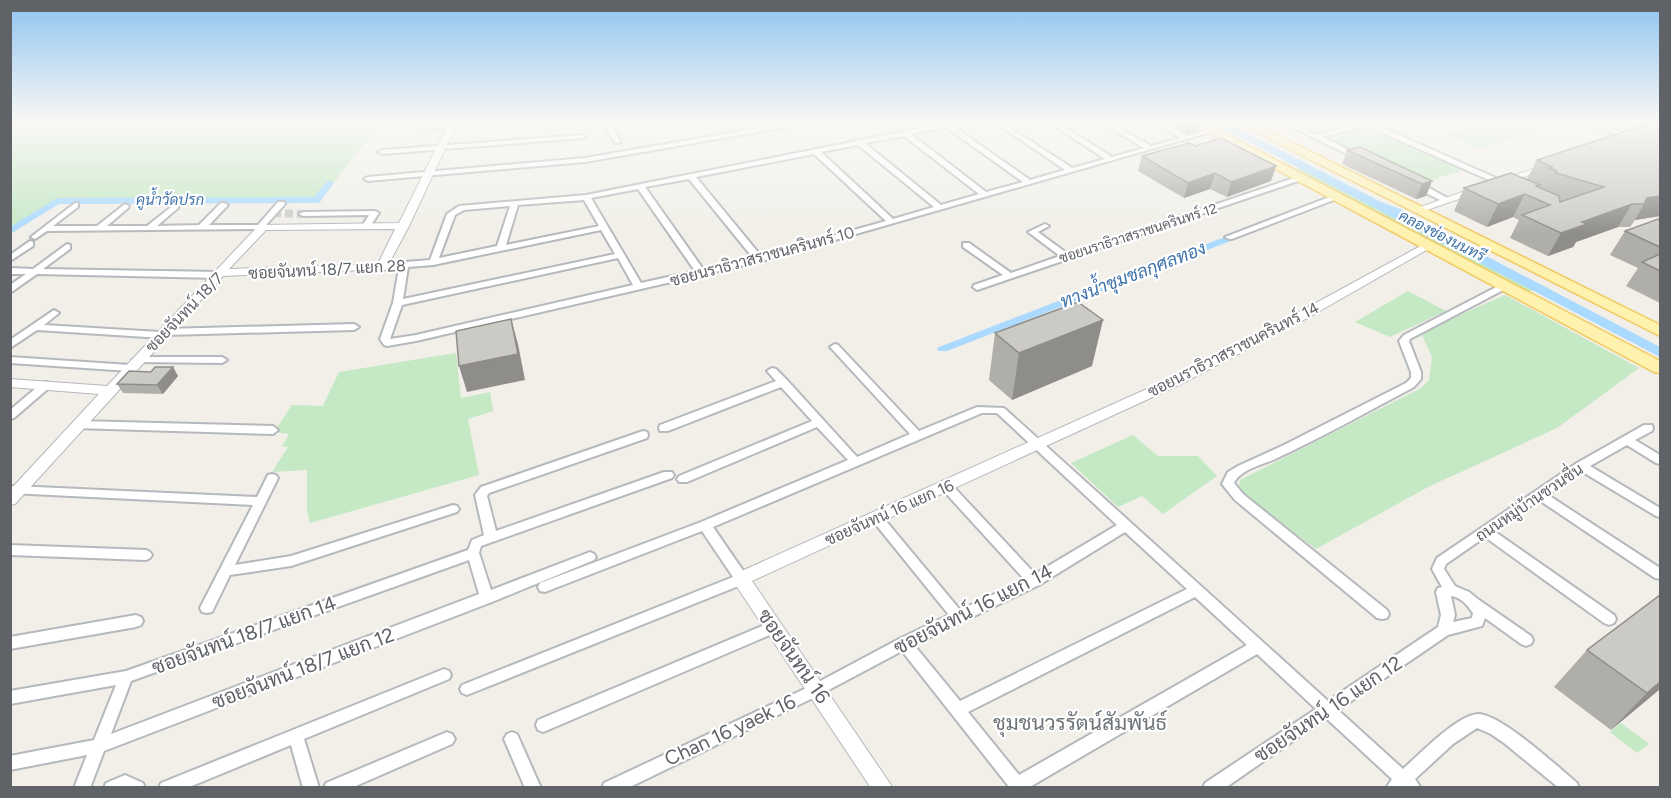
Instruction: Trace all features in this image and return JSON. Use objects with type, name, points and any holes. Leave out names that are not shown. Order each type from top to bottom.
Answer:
[{"type":"main road","points":[[1265,160],[1660,368]]},
{"type":"main road","points":[[1318,160],[1660,331]]},
{"type":"street","points":[[382,267],[435,160]]},
{"type":"street","points":[[368,178],[579,160]]},
{"type":"street","points":[[433,262],[451,214],[457,210],[586,197],[775,160]]},
{"type":"street","points":[[825,160],[891,221]]},
{"type":"street","points":[[882,160],[940,208]]},
{"type":"street","points":[[940,160],[984,194]]},
{"type":"street","points":[[997,160],[1028,182]]},
{"type":"street","points":[[1056,160],[1071,170]]},
{"type":"street","name":"ซอยนราธิวาสราชนครินทร์ 10","points":[[405,266],[398,303],[385,339],[387,343],[759,259],[1106,160]]},
{"type":"street","points":[[1364,160],[1370,163]]},
{"type":"street","points":[[1452,160],[1501,182]]},
{"type":"street","points":[[575,161],[575,171]]},
{"type":"street","points":[[1417,210],[1553,165]]},
{"type":"street","points":[[499,168],[499,179]]},
{"type":"street","points":[[692,177],[759,259]]},
{"type":"street","name":"ซอยนราธิวาสราชนครินทร์ 12","points":[[977,287],[1300,179]]},
{"type":"street","points":[[1410,182],[1448,200]]},
{"type":"street","points":[[640,187],[701,273]]},
{"type":"street","points":[[586,197],[639,287]]},
{"type":"street","points":[[1229,237],[1335,198]]},
{"type":"street","points":[[262,227],[281,204]]},
{"type":"street","points":[[10,259],[75,205]]},
{"type":"street","points":[[501,248],[514,205]]},
{"type":"street","points":[[100,228],[125,206]]},
{"type":"street","points":[[149,228],[175,206]]},
{"type":"street","points":[[202,227],[224,206]]},
{"type":"street","points":[[303,214],[375,213],[366,226]]},
{"type":"street","points":[[45,229],[404,226]]},
{"type":"street","points":[[1045,226],[1032,232],[1067,256]]},
{"type":"street","name":"ซอยจันทน์ 18/7","points":[[10,500],[15,490],[79,425],[262,227]]},
{"type":"street","name":"ซอยจันทน์ 18/7 แยก 28","points":[[220,274],[405,266],[605,227]]},
{"type":"street","points":[[966,244],[1010,276]]},
{"type":"street","name":"ซอยนราธิวาสราชนครินทร์ 14","points":[[1037,445],[1047,438],[1174,382],[1231,353],[1426,246]]},
{"type":"street","points":[[10,290],[67,247]]},
{"type":"street","points":[[398,303],[620,255]]},
{"type":"street","points":[[10,271],[220,274]]},
{"type":"street","points":[[1382,614],[1239,497],[1228,484],[1232,475],[1410,385],[1416,379],[1416,372],[1404,341],[1407,337],[1504,286]]},
{"type":"street","points":[[10,345],[54,313]]},
{"type":"street","points":[[34,327],[163,334],[354,327]]},
{"type":"street","points":[[835,347],[917,435]]},
{"type":"street","points":[[10,360],[134,364],[222,360]]},
{"type":"street","points":[[772,371],[854,460]]},
{"type":"street","points":[[664,428],[783,382]]},
{"type":"street","points":[[12,384],[109,390]]},
{"type":"street","points":[[10,416],[45,386]]},
{"type":"street","points":[[545,587],[705,525],[854,460],[981,409],[991,408],[1000,410],[1195,591],[1328,710],[1404,785],[1461,728],[1477,721],[1485,722],[1502,732],[1566,786]]},
{"type":"street","points":[[683,479],[819,422]]},
{"type":"street","points":[[79,425],[273,430]]},
{"type":"street","name":"ถนนหมู่บ้านชวนชื่น","points":[[1444,630],[1448,615],[1443,592],[1450,590],[1438,569],[1441,561],[1487,532],[1581,466],[1648,428]]},
{"type":"street","points":[[491,537],[481,495],[484,490],[643,435]]},
{"type":"street","points":[[1627,441],[1660,460]]},
{"type":"street","name":"ซอยจันทน์ 16 แยก 16","points":[[741,579],[1037,445]]},
{"type":"street","points":[[1581,466],[1660,513]]},
{"type":"street","points":[[487,597],[473,553],[476,543],[668,475]]},
{"type":"street","points":[[207,608],[272,478]]},
{"type":"street","points":[[946,486],[1034,580]]},
{"type":"street","points":[[15,490],[260,501]]},
{"type":"street","points":[[1538,494],[1660,574]]},
{"type":"street","points":[[226,571],[291,561],[453,509]]},
{"type":"street","points":[[877,518],[958,617]]},
{"type":"street","name":"ซอยจันทน์ 16","points":[[705,525],[883,788]]},
{"type":"street","name":"ซอยจันทน์ 16 แยก 14","points":[[818,689],[904,643],[1034,580],[1125,526]]},
{"type":"street","points":[[1487,532],[1610,619]]},
{"type":"street","points":[[10,550],[146,555]]},
{"type":"street","name":"ซอยจันทน์ 18/7 แยก 14","points":[[10,698],[126,677],[473,553]]},
{"type":"street","name":"ซอยจันทน์ 18/7 แยก 12","points":[[10,763],[98,746],[590,557]]},
{"type":"street","points":[[467,689],[741,579]]},
{"type":"street","points":[[1450,590],[1459,592],[1526,640]]},
{"type":"street","points":[[959,709],[1195,591]]},
{"type":"street","points":[[1444,630],[1477,622],[1480,612],[1474,603]]},
{"type":"street","points":[[10,643],[136,621]]},
{"type":"street","points":[[543,725],[774,627]]},
{"type":"street","name":"ซอยจันทน์ 16 แยก 12","points":[[1211,788],[1444,630]]},
{"type":"street","points":[[904,643],[1019,786],[1258,646]]},
{"type":"street","points":[[167,788],[444,675]]},
{"type":"street","points":[[82,788],[126,677]]},
{"type":"street","name":"Chan 16 yaek 16","points":[[610,788],[818,689]]},
{"type":"street","points":[[297,736],[311,788]]},
{"type":"street","points":[[332,788],[447,739]]},
{"type":"street","points":[[512,739],[533,788]]},
{"type":"street","points":[[112,788],[125,783],[137,788]]},
{"type":"green space","points":[[11,160],[351,160],[319,201],[57,203],[11,234]]},
{"type":"green space","points":[[1373,160],[1447,160],[1467,169],[1421,183]]},
{"type":"green space","points":[[1301,168],[1535,290],[1529,292],[1295,169]]},
{"type":"green space","points":[[1408,291],[1446,311],[1390,337],[1355,322]]},
{"type":"green space","points":[[1505,295],[1639,368],[1557,428],[1430,486],[1316,549],[1242,493],[1239,486],[1240,480],[1421,388],[1429,380],[1432,357],[1422,335],[1433,327]]},
{"type":"green space","points":[[456,353],[461,398],[490,392],[493,411],[468,419],[479,475],[310,523],[307,511],[307,470],[272,472],[288,447],[282,446],[289,434],[274,432],[292,405],[323,406],[339,372]]},
{"type":"green space","points":[[1133,435],[1158,456],[1198,456],[1217,476],[1163,514],[1142,496],[1118,507],[1071,463]]},
{"type":"green space","points":[[1621,723],[1649,744],[1637,753],[1610,732]]},
{"type":"water","name":"คลองช่องนนทรี","points":[[1284,160],[1300,160],[1381,202],[1403,210],[1402,212],[1660,347],[1660,357]]},
{"type":"building","points":[[1149,160],[1265,160],[1276,166],[1231,182],[1215,173],[1188,183]]},
{"type":"building","points":[[1370,160],[1388,160],[1432,181],[1422,184]]},
{"type":"building","points":[[1538,160],[1660,160],[1660,196],[1647,198],[1644,204],[1632,204],[1582,222],[1587,224],[1561,233],[1522,215],[1550,205],[1525,194],[1498,204],[1464,188],[1511,173],[1559,196],[1560,202],[1604,187],[1556,173],[1557,171],[1549,168],[1552,167]]},
{"type":"building","points":[[1658,219],[1660,221],[1660,247],[1625,231]]},
{"type":"building","points":[[1660,254],[1660,271],[1642,262]]},
{"type":"building","points":[[1078,302],[1103,320],[1019,353],[995,333]]},
{"type":"building","points":[[511,319],[518,354],[459,366],[456,331]]},
{"type":"building","points":[[155,367],[173,367],[157,385],[117,384],[129,371],[151,372]]},
{"type":"building","points":[[1660,595],[1660,682],[1647,693],[1587,650]]},
{"type":"waterway","name":"คูน้ำวัดปรก","points":[[10,231],[57,201],[317,200],[330,183]]},
{"type":"waterway","name":"ทางน้ำชุมชลกุศลทอง","points":[[943,349],[1243,233]]},
{"type":"tunnel","points":[[273,213],[303,214]]},
{"type":"district","name":"ชุมชนวรรัตน์สัมพันธ์","points":[[1080,723]]}]
